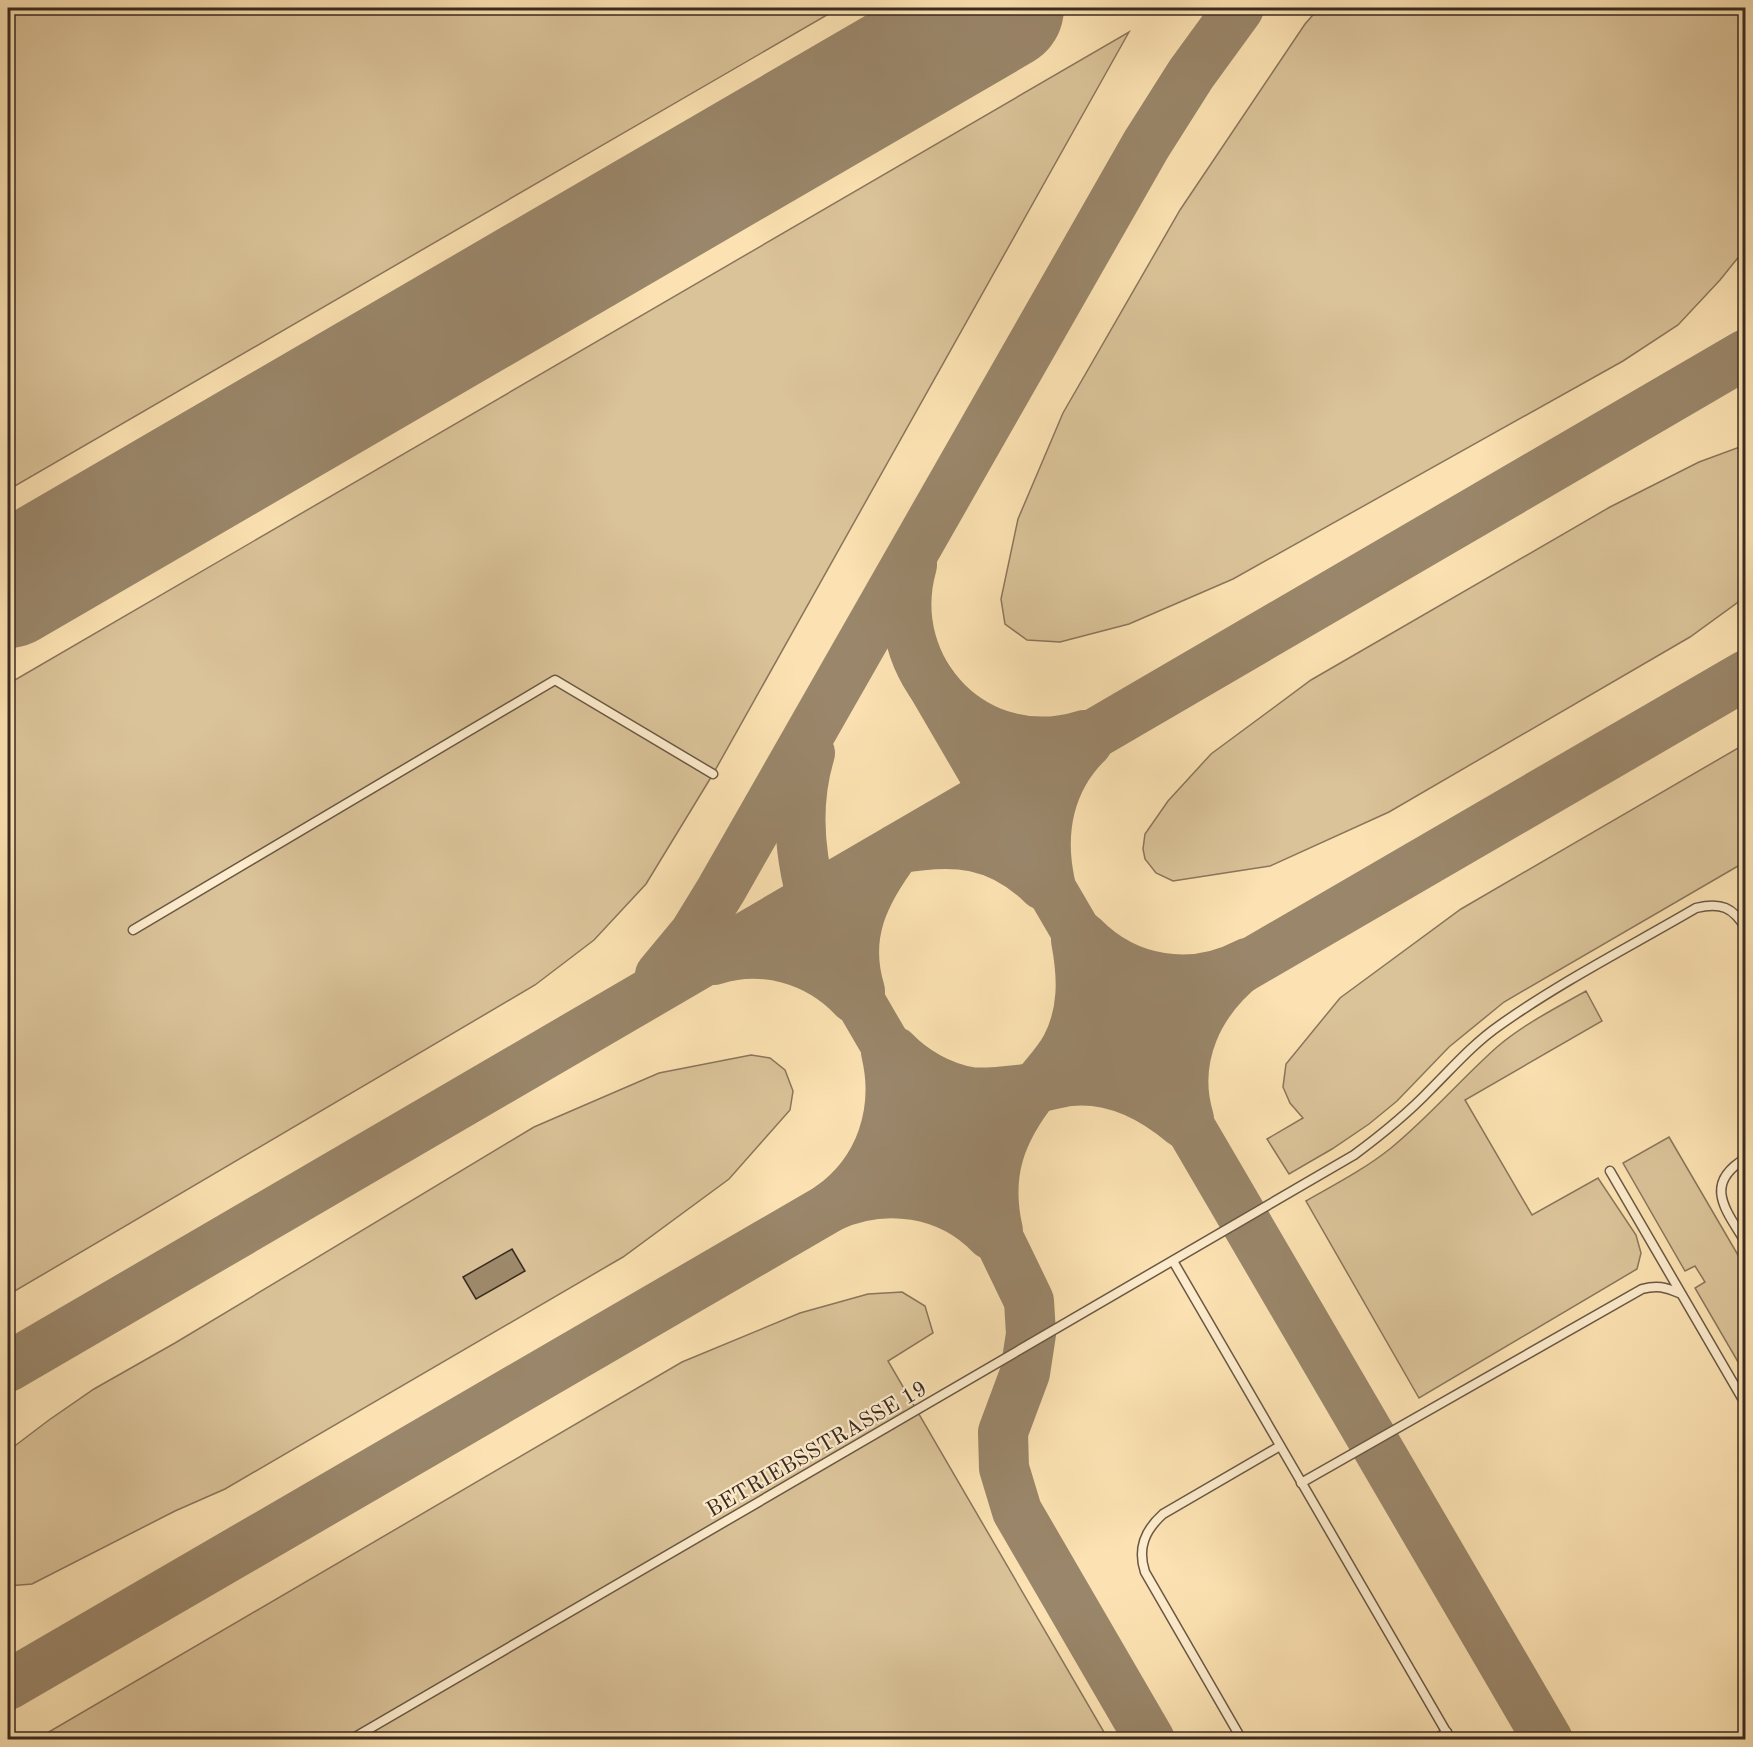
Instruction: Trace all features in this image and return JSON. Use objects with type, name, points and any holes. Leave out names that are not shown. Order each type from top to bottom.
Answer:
[{"type":"lane","points":[[133,930],[555,680],[713,774]]},
{"type":"lane","name":"BETRIEBSSTRASSE 19","points":[[350,1740],[1354,1155],[1405,1115],[1475,1045],[1500,1025],[1550,993],[1696,908],[1709,904],[1723,906],[1733,912],[1746,929]]},
{"type":"lane","points":[[1745,1159],[1731,1167],[1720,1184],[1722,1202],[1746,1243]]},
{"type":"lane","points":[[1610,1171],[1746,1405]]},
{"type":"lane","points":[[1173,1261],[1449,1736],[1434,1740]]},
{"type":"lane","points":[[1302,1484],[1642,1289],[1664,1286],[1679,1293]]},
{"type":"lane","points":[[1242,1740],[1145,1572],[1141,1560],[1142,1545],[1154,1522],[1163,1514],[1280,1446]]},
{"type":"shaded area","points":[[8,8],[839,8],[8,490]]},
{"type":"shaded area","points":[[1319,8],[1745,8],[1745,249],[1678,325],[1623,361],[1233,579],[1129,624],[1060,642],[1027,640],[1005,624],[1001,599],[1018,519],[1063,413],[1180,210],[1305,24]]},
{"type":"shaded area","points":[[1129,32],[713,774],[646,884],[594,940],[535,985],[8,1295],[8,684]]},
{"type":"shaded area","points":[[1745,445],[1745,597],[1690,637],[1389,812],[1270,866],[1173,881],[1156,873],[1145,859],[1143,849],[1145,834],[1168,801],[1211,754],[1311,680],[1610,507],[1699,462]]},
{"type":"shaded area","points":[[1745,744],[1745,862],[1504,1002],[1449,1047],[1397,1101],[1369,1124],[1289,1174],[1267,1139],[1303,1118],[1290,1103],[1283,1087],[1286,1064],[1340,998],[1461,909]]},
{"type":"shaded area","points":[[1586,991],[1602,1021],[1465,1100],[1532,1215],[1598,1178],[1636,1235],[1641,1253],[1637,1269],[1419,1398],[1306,1201],[1360,1170],[1391,1148],[1507,1039]]},
{"type":"shaded area","points":[[751,1055],[770,1058],[785,1070],[793,1091],[790,1110],[729,1179],[623,1257],[225,1489],[175,1511],[32,1584],[8,1586],[8,1451],[49,1420],[94,1389],[175,1343],[534,1127],[659,1073]]},
{"type":"shaded area","points":[[1669,1137],[1745,1267],[1745,1374],[1695,1288],[1705,1282],[1695,1266],[1685,1271],[1623,1163]]},
{"type":"shaded area","points":[[902,1292],[925,1306],[933,1333],[888,1361],[1108,1739],[35,1740],[682,1362],[800,1313],[868,1294]]},
{"type":"building","points":[[512,1249],[525,1271],[476,1299],[463,1277]]},
{"type":"taxiway","points":[[660,975],[694,934],[721,890],[1146,145],[1191,74],[1239,8]]},
{"type":"taxiway","points":[[8,1367],[1746,354]]},
{"type":"taxiway","points":[[912,565],[906,604],[911,641],[925,674],[947,702],[975,724],[1008,737],[1045,742],[1084,735]]},
{"type":"taxiway","points":[[8,1685],[1746,675]]},
{"type":"taxiway","points":[[931,683],[1548,1740]]},
{"type":"taxiway","points":[[1050,883],[1046,844],[1050,807],[1064,773],[1088,742]]},
{"type":"taxiway","points":[[810,753],[804,779],[801,833],[809,885],[825,936],[836,960],[1002,1245],[1029,1301],[1031,1334],[1025,1373],[1003,1432],[1004,1468],[1017,1511],[1150,1740]]},
{"type":"taxiway","points":[[860,991],[855,971],[854,951],[860,915],[866,898],[897,849],[938,844],[975,847],[1010,860],[1043,885]]},
{"type":"taxiway","points":[[1083,937],[1100,952],[1119,964],[1140,973],[1161,978],[1204,978],[1247,963],[1215,995],[1202,1013],[1193,1032],[1184,1074],[1184,1096],[1189,1119]]},
{"type":"taxiway","points":[[998,1231],[993,1191],[995,1172],[1005,1137],[1023,1104],[1063,1052],[1076,1021],[1081,981],[1076,940]]},
{"type":"taxiway","points":[[714,960],[733,955],[752,954],[789,959],[824,974],[854,998]]},
{"type":"taxiway","points":[[894,1051],[928,1077],[959,1090],[992,1092],[1070,1081],[1101,1082],[1131,1090],[1158,1104],[1183,1123]]},
{"type":"taxiway","points":[[886,1052],[890,1074],[890,1096],[888,1117],[882,1138],[874,1158],[862,1176],[830,1207],[851,1199],[872,1195],[894,1193],[915,1195],[936,1200],[956,1209],[974,1220],[991,1235]]},
{"type":"runway","points":[[8,586],[1002,8]]}]
